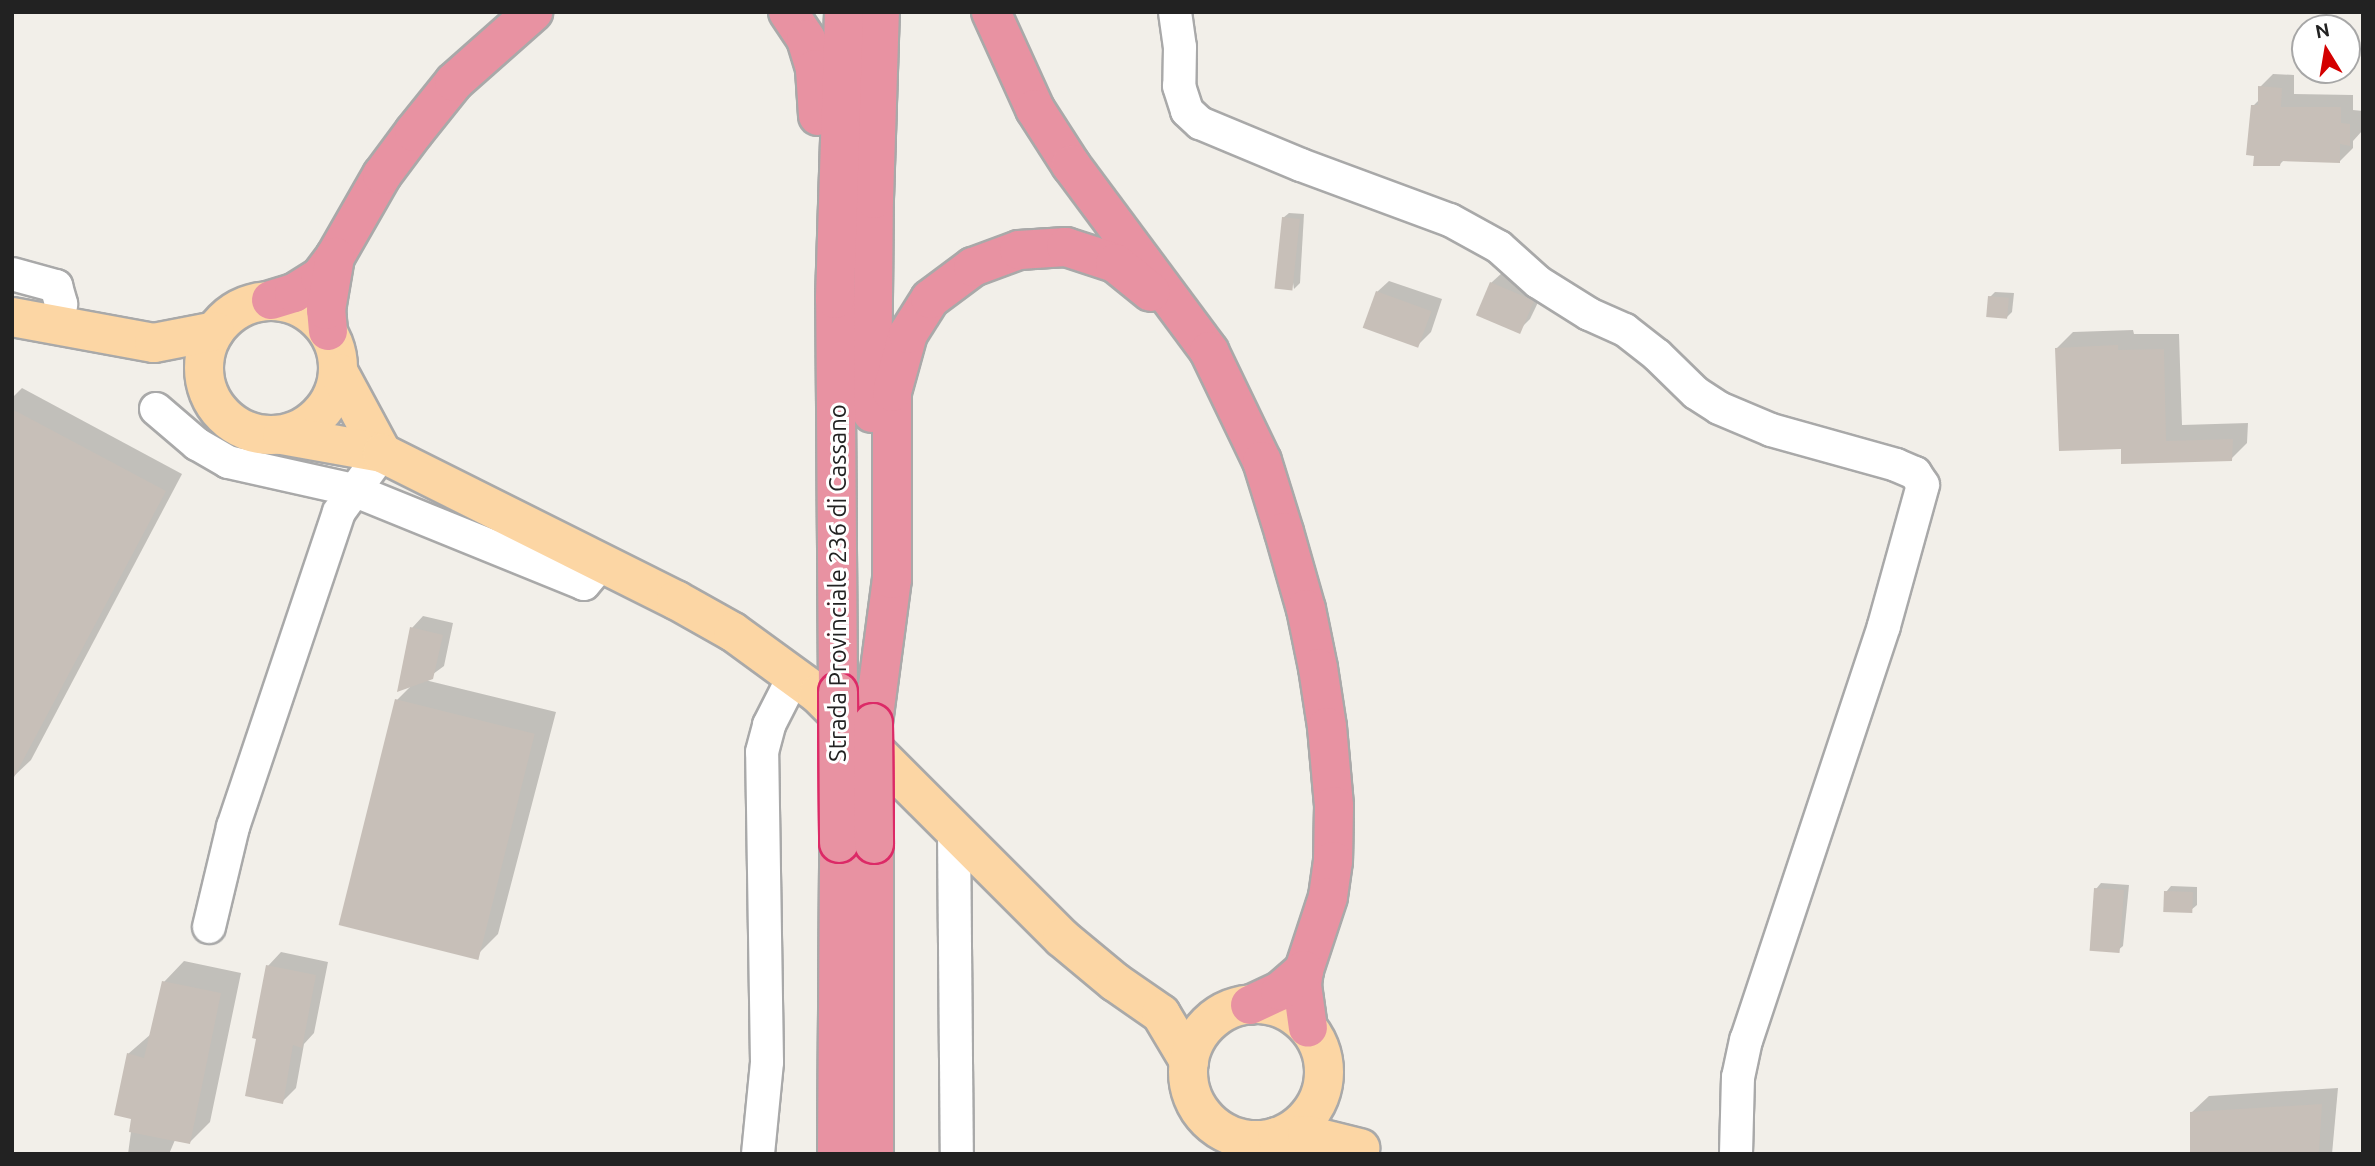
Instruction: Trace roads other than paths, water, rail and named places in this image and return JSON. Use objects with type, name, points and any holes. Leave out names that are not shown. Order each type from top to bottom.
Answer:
[{"type":"highway","points":[[271,300],[294,293],[320,277],[335,257],[382,174],[454,82],[533,12]]},
{"type":"highway","points":[[788,12],[806,39],[815,69],[822,167],[822,318],[839,459]]},
{"type":"highway","name":"Strada Provinciale 236 di Cassano","points":[[844,12],[835,299],[839,459],[838,692],[857,844],[874,1154]]},
{"type":"highway","name":"Strada Provinciale 236 di Cassano","points":[[837,1154],[857,844],[873,723],[872,300],[880,12]]},
{"type":"highway","points":[[991,12],[1035,109],[1071,165],[1209,351],[1262,461],[1306,610],[1327,727],[1334,806],[1334,861],[1328,897],[1304,970],[1302,995],[1308,1028]]},
{"type":"highway","points":[[873,723],[892,579],[892,392],[908,334],[930,299],[972,267],[1019,250],[1066,247],[1115,263],[1153,294],[1209,351]]},
{"type":"highway","points":[[328,331],[326,310],[335,257]]},
{"type":"highway","points":[[1235,1010],[1280,990],[1304,970]]},
{"type":"main road","points":[[282,435],[304,428],[322,414],[334,395],[339,373],[337,351],[328,331],[313,314],[293,304],[271,300],[249,304],[230,314],[215,331],[203,364],[205,382],[212,401],[225,418],[242,429],[262,435],[282,435],[382,453],[733,632],[818,694],[1062,938],[1115,982],[1161,1014],[1189,1061]]},
{"type":"main road","points":[[12,317],[154,343],[215,331]]},
{"type":"main road","points":[[154,343],[193,369],[205,382]]},
{"type":"main road","points":[[339,373],[382,453]]},
{"type":"main road","points":[[1161,1014],[1191,1018],[1272,1006],[1292,1014],[1308,1028],[1319,1047],[1324,1068],[1322,1089],[1313,1110],[1297,1126],[1277,1137]]},
{"type":"main road","points":[[1235,1010],[1194,1043],[1189,1061],[1189,1085],[1197,1106],[1212,1124],[1231,1136],[1254,1140],[1307,1135],[1364,1151]]},
{"type":"main road","points":[[1322,1089],[1364,1151]]},
{"type":"street","points":[[1175,12],[1180,47],[1179,86],[1187,111],[1200,123],[1301,165],[1450,220],[1499,247],[1538,282],[1589,314],[1625,330],[1657,355],[1696,393],[1719,408],[1771,430],[1896,465],[1915,473],[1923,485],[1884,626],[1746,1040],[1738,1077],[1735,1154]]},
{"type":"street","points":[[12,274],[56,286],[61,304],[57,326]]},
{"type":"street","points":[[156,409],[197,444],[228,461],[354,491],[584,584],[601,564]]},
{"type":"street","points":[[209,927],[233,827],[339,512],[382,453]]},
{"type":"street","points":[[758,1154],[767,1062],[762,752],[769,725],[793,676]]},
{"type":"street","points":[[954,831],[957,1154]]}]
